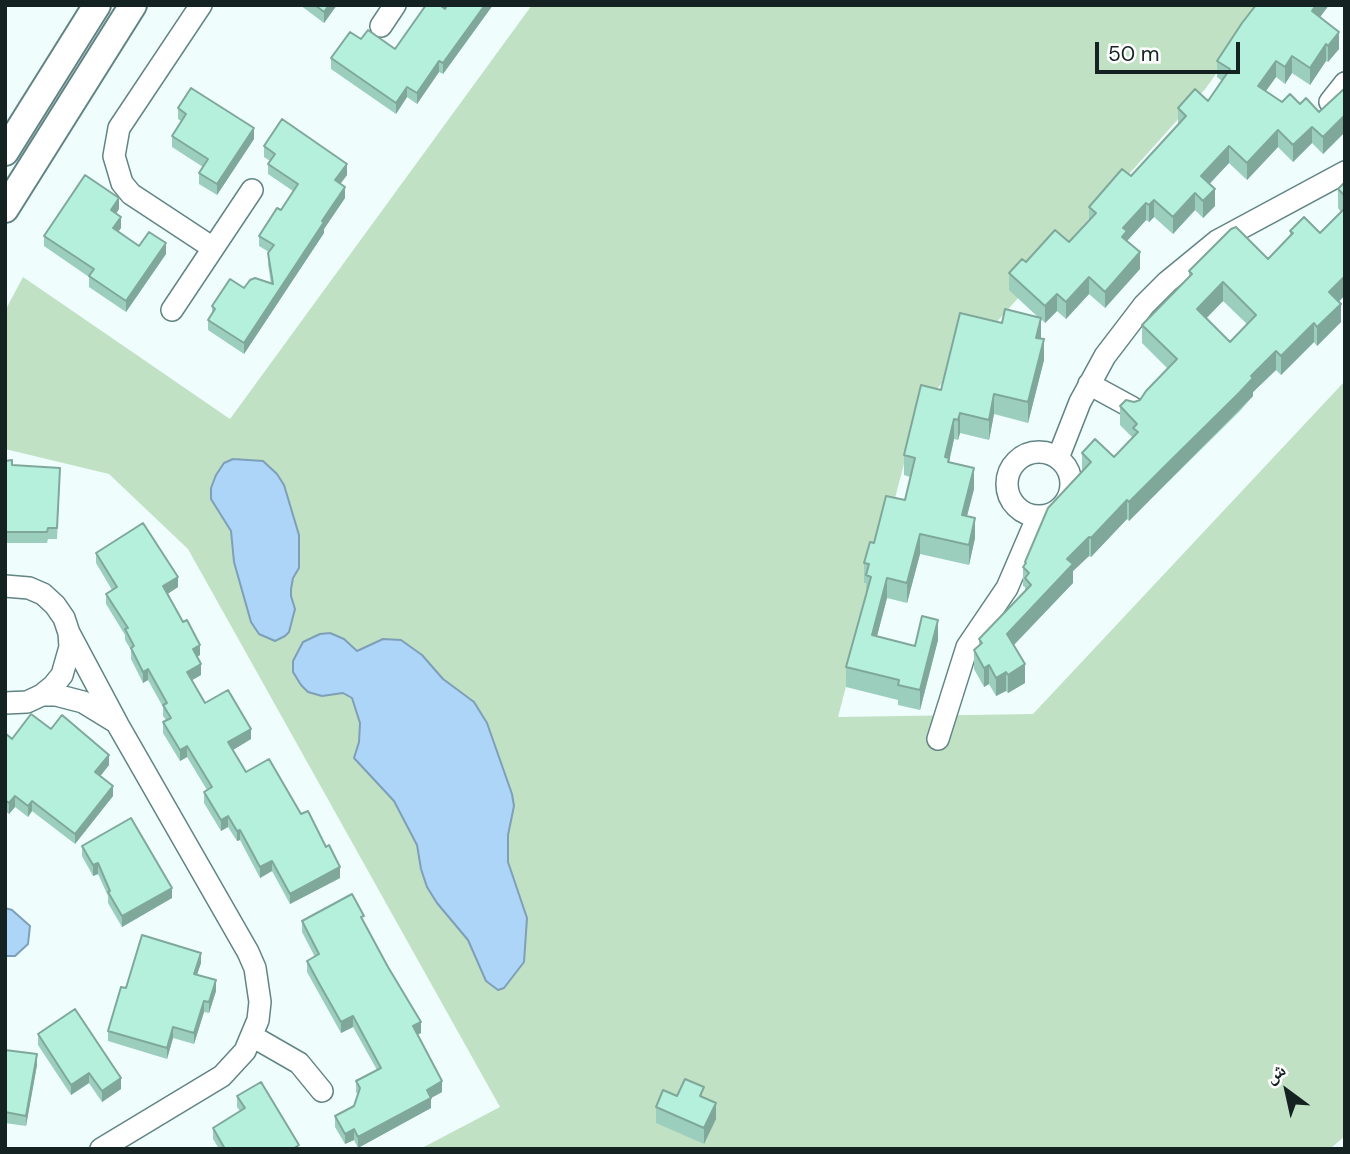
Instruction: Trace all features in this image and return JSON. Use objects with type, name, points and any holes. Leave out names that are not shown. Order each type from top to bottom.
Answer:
[{"type":"street","points":[[5,152],[97,5]]},
{"type":"street","points":[[5,209],[133,5]]},
{"type":"street","points":[[201,5],[119,128],[114,156],[122,183],[131,194],[213,248]]},
{"type":"street","points":[[381,26],[395,5]]},
{"type":"street","points":[[1330,102],[1345,83]]},
{"type":"street","points":[[1058,458],[1071,420],[1105,356],[1131,321],[1167,282],[1217,241],[1345,172]]},
{"type":"street","points":[[172,310],[251,190]]},
{"type":"street","points":[[1088,384],[1133,408]]},
{"type":"street","points":[[1037,451],[1058,458],[1070,474],[1071,484],[1069,494],[1057,510],[1038,516],[1027,514],[1018,508],[1007,489],[1010,468],[1017,460],[1037,451]]},
{"type":"street","points":[[938,739],[967,648],[1007,588],[1038,516]]},
{"type":"street","points":[[5,586],[29,588],[43,594],[64,618],[69,633],[118,724],[251,960],[259,985],[260,1002],[252,1036],[245,1051],[222,1076],[101,1149]]},
{"type":"street","points":[[5,704],[27,702],[53,686],[62,674],[70,647],[69,633]]},
{"type":"street","points":[[42,695],[56,695],[83,702],[108,715],[118,724]]},
{"type":"street","points":[[252,1036],[299,1063],[322,1091]]},
{"type":"green space","points":[[532,5],[1265,5],[1206,88],[918,410],[838,717],[1033,714],[1345,381],[1345,1136],[1330,1149],[420,1149],[500,1107],[188,549],[109,474],[5,449],[5,311],[23,277],[230,419]]},
{"type":"water","points":[[233,459],[263,461],[277,474],[284,485],[299,535],[299,568],[291,589],[295,609],[289,632],[275,641],[259,634],[251,622],[234,562],[231,531],[211,499],[211,488],[216,475],[224,463]]},
{"type":"water","points":[[330,633],[344,639],[357,651],[383,639],[401,640],[422,655],[443,679],[474,702],[487,723],[512,794],[514,806],[508,835],[508,862],[527,918],[524,962],[504,988],[498,990],[486,981],[468,940],[427,887],[417,845],[394,801],[354,758],[359,742],[360,723],[352,698],[343,693],[322,696],[308,692],[293,672],[293,661],[303,642],[320,634]]},
{"type":"water","points":[[5,908],[12,910],[30,926],[28,944],[15,956],[5,956]]},
{"type":"building","points":[[315,5],[329,5],[324,12]]},
{"type":"building","points":[[426,5],[440,5],[445,9],[447,5],[485,5],[443,63],[439,61],[417,93],[407,87],[396,103],[331,58],[350,32],[361,39],[368,30],[395,49]]},
{"type":"building","points":[[1256,5],[1316,5],[1312,11],[1339,32],[1328,46],[1326,44],[1310,68],[1292,56],[1285,67],[1276,61],[1258,86],[1282,102],[1290,94],[1300,104],[1306,98],[1319,112],[1345,88],[1345,115],[1323,137],[1312,127],[1293,145],[1278,130],[1247,163],[1229,146],[1201,176],[1215,189],[1203,201],[1195,193],[1173,217],[1154,200],[1149,205],[1146,203],[1123,228],[1127,231],[1122,237],[1140,252],[1105,292],[1089,277],[1066,302],[1057,294],[1045,306],[1009,273],[1022,259],[1026,262],[1055,230],[1069,242],[1096,213],[1089,207],[1122,169],[1131,176],[1186,116],[1178,108],[1195,89],[1208,101],[1230,69],[1217,61]]},
{"type":"building","points":[[191,88],[254,128],[217,184],[199,173],[208,159],[172,136],[186,114],[178,108]]},
{"type":"building","points":[[282,119],[347,164],[335,180],[345,187],[244,343],[208,320],[215,309],[212,306],[230,279],[244,288],[255,278],[273,284],[268,253],[274,245],[259,236],[277,208],[281,210],[298,184],[268,164],[275,154],[264,146]]},
{"type":"building","points":[[85,175],[119,198],[111,210],[121,217],[113,228],[139,246],[149,232],[166,243],[126,301],[89,276],[94,269],[44,236]]},
{"type":"building","points":[[1345,182],[1345,196],[1338,189]]},
{"type":"building","points":[[1345,208],[1345,276],[1329,292],[1341,304],[1317,327],[1314,323],[1281,356],[1276,351],[1251,376],[1253,378],[1239,393],[1067,559],[1073,564],[1007,634],[1025,664],[1008,675],[1006,672],[996,678],[989,665],[984,668],[974,650],[982,643],[979,639],[1031,585],[1025,578],[1029,573],[1023,567],[1048,508],[1091,462],[1082,453],[1095,439],[1114,457],[1138,432],[1133,428],[1137,424],[1120,406],[1126,400],[1140,400],[1177,359],[1142,325],[1192,274],[1189,271],[1231,229],[1236,227],[1268,259],[1304,217],[1320,233]],"holes":[[[1223,282],[1256,315],[1230,342],[1197,309]]]},
{"type":"building","points":[[1005,309],[1041,318],[1036,338],[1044,339],[1028,402],[994,394],[989,420],[960,413],[958,420],[954,419],[945,457],[949,458],[948,462],[974,468],[962,515],[975,518],[969,545],[920,534],[907,583],[887,578],[872,635],[915,646],[922,616],[938,620],[920,690],[898,685],[899,680],[846,667],[871,577],[866,575],[869,564],[864,563],[870,542],[874,543],[886,496],[905,500],[915,458],[904,455],[921,385],[941,390],[960,313],[1002,323]]},
{"type":"building","points":[[12,460],[12,465],[60,468],[57,528],[48,528],[47,532],[5,532],[5,461]]},
{"type":"building","points":[[143,523],[178,577],[163,586],[183,622],[187,620],[200,645],[193,649],[201,664],[187,672],[205,703],[228,690],[251,729],[228,742],[246,772],[269,759],[301,814],[308,811],[326,847],[329,845],[340,867],[290,894],[272,861],[260,867],[240,830],[237,831],[228,816],[221,820],[204,792],[212,787],[187,746],[180,750],[163,722],[171,718],[163,705],[167,703],[148,669],[143,672],[131,648],[134,646],[125,629],[128,628],[106,594],[117,587],[96,553]]},
{"type":"building","points":[[31,714],[51,729],[62,715],[109,755],[95,772],[113,786],[75,834],[32,801],[28,806],[15,796],[9,803],[5,800],[5,733],[12,739]]},
{"type":"building","points":[[131,818],[172,888],[122,916],[108,892],[110,891],[98,863],[93,865],[82,846]]},
{"type":"building","points":[[352,894],[364,916],[361,917],[421,1022],[413,1026],[442,1081],[427,1090],[431,1098],[358,1137],[354,1129],[345,1134],[335,1116],[354,1106],[360,1088],[356,1081],[381,1068],[353,1016],[341,1022],[307,961],[319,954],[302,921]]},
{"type":"building","points":[[142,935],[201,953],[194,974],[216,980],[209,1002],[204,1001],[194,1033],[173,1027],[167,1048],[108,1031],[121,987],[126,988]]},
{"type":"building","points":[[75,1009],[121,1078],[102,1091],[89,1073],[71,1085],[38,1034]]},
{"type":"building","points":[[5,1050],[37,1054],[26,1116],[5,1112]]},
{"type":"building","points":[[685,1079],[704,1087],[700,1096],[716,1103],[704,1128],[656,1107],[663,1090],[677,1096]]},
{"type":"building","points":[[261,1082],[299,1145],[293,1149],[225,1149],[213,1128],[245,1108],[237,1096]]}]
